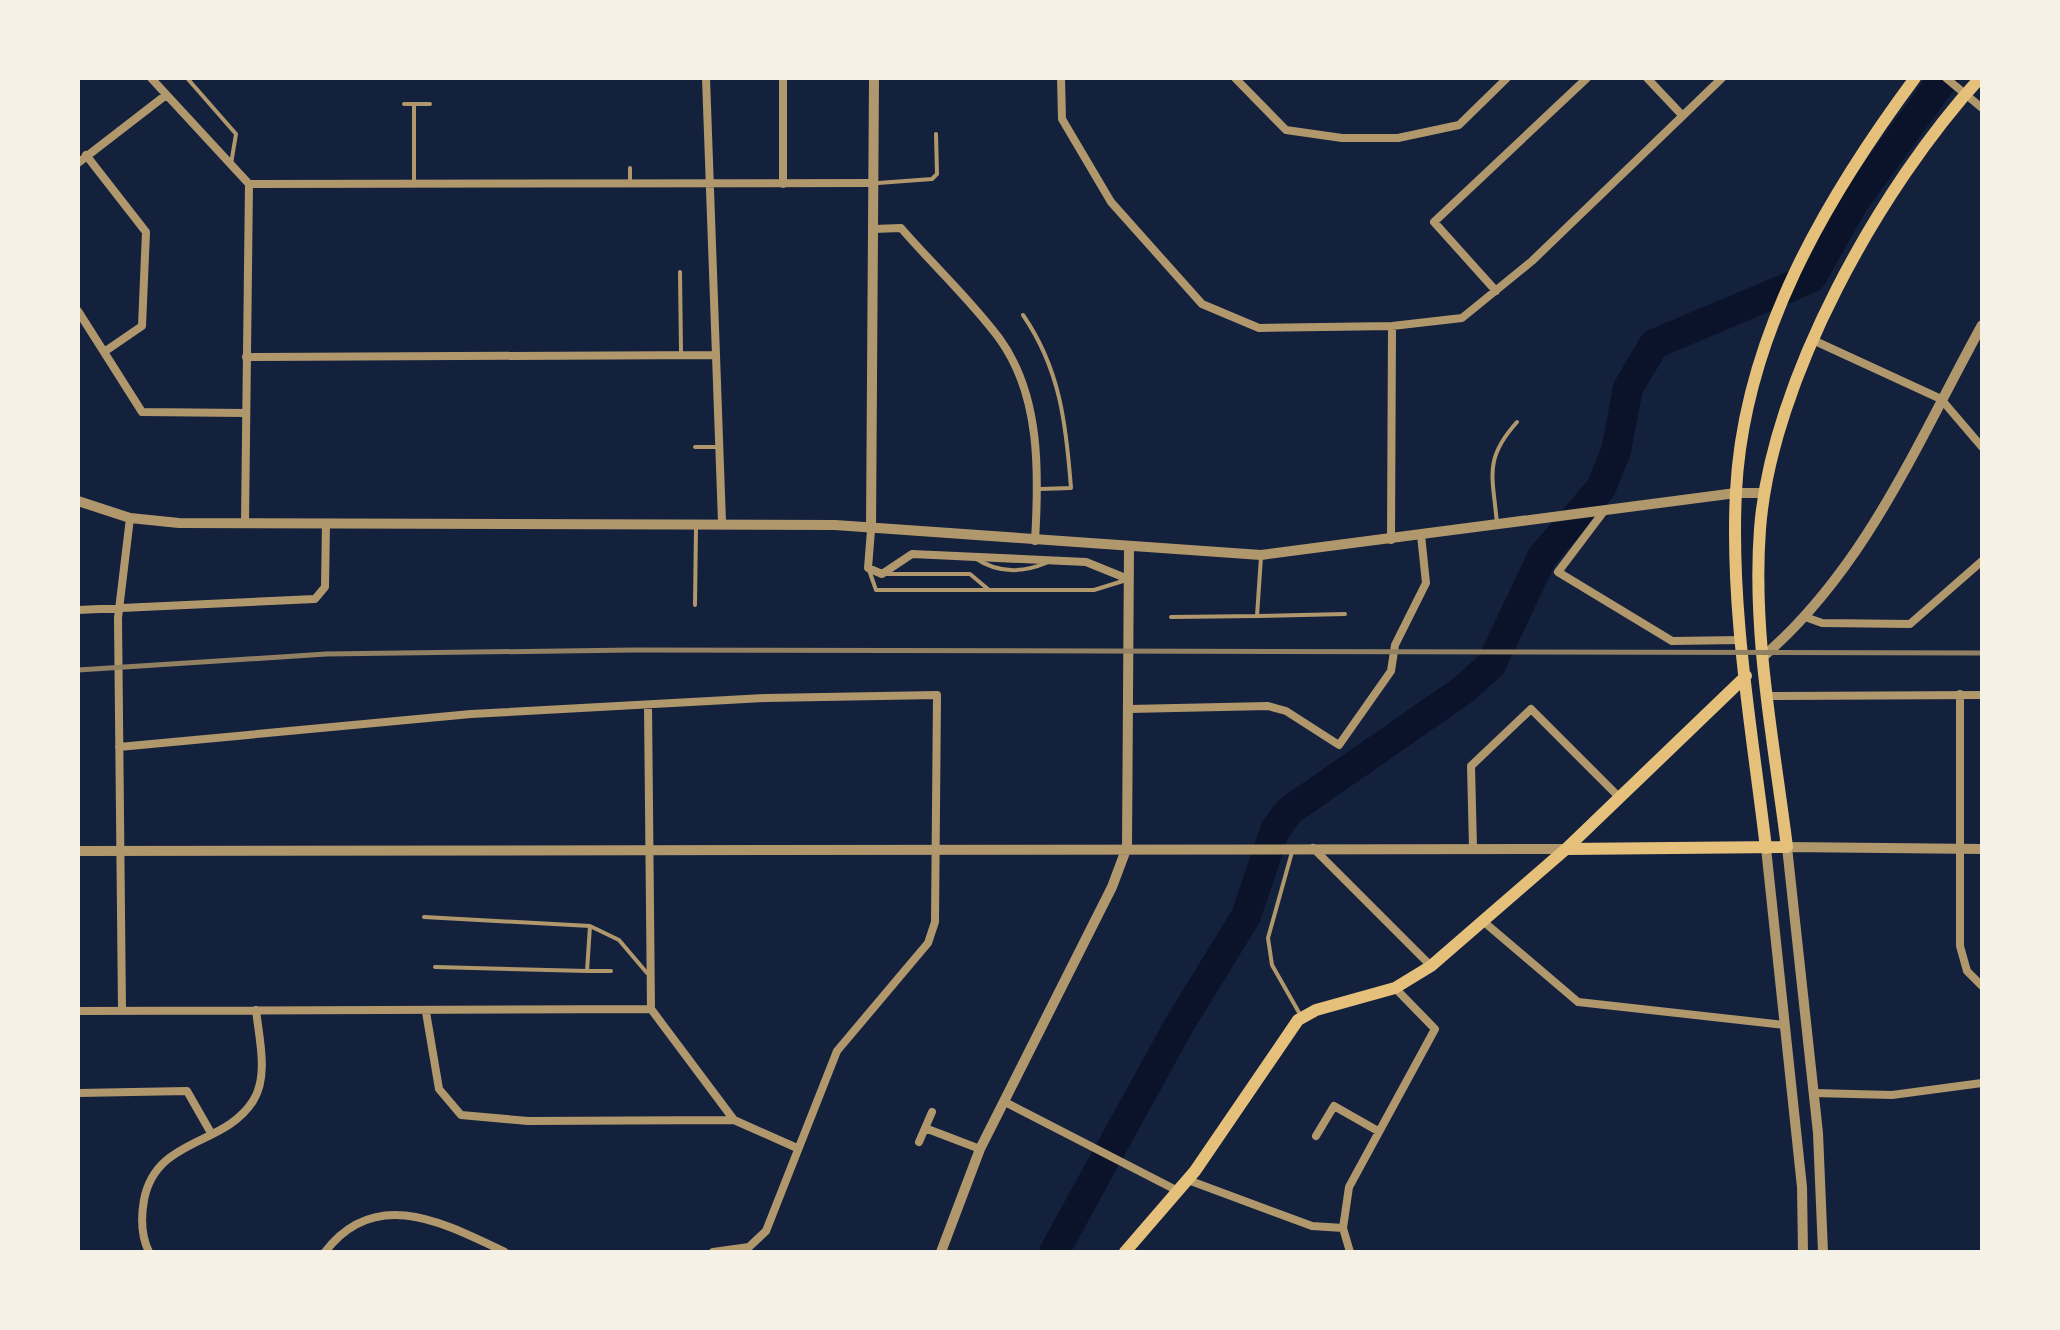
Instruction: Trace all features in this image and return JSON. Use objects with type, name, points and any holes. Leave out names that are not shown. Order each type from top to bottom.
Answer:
[{"type":"main road","points":[[1766,848],[1742,640],[1736,493],[1750,407],[1774,320],[1798,267],[1853,165],[1916,78]]},
{"type":"main road","points":[[1566,848],[1787,847],[1764,656],[1760,532],[1764,494],[1784,415],[1815,340],[1883,206],[1961,90],[1980,78]]},
{"type":"main road","points":[[1125,1252],[1188,1180],[1302,1018],[1395,988],[1431,966],[1566,848],[1746,676]]},
{"type":"street","points":[[151,78],[249,184],[873,184]]},
{"type":"street","points":[[706,78],[722,522]]},
{"type":"street","points":[[783,78],[783,184]]},
{"type":"street","points":[[874,78],[868,568],[882,574],[912,554],[1055,560],[1086,562],[1128,579]]},
{"type":"street","points":[[1061,78],[1062,119],[1111,202],[1202,304],[1259,328],[1392,326],[1462,318],[1722,78]]},
{"type":"street","points":[[1235,78],[1286,130],[1342,138],[1398,138],[1459,126],[1507,78]]},
{"type":"street","points":[[1496,290],[1434,222],[1587,78]]},
{"type":"street","points":[[1647,78],[1682,114]]},
{"type":"street","points":[[1946,78],[1982,108]]},
{"type":"street","points":[[78,163],[166,94]]},
{"type":"street","points":[[86,156],[146,232],[142,326],[104,352]]},
{"type":"street","points":[[245,523],[249,184]]},
{"type":"street","points":[[873,229],[901,228],[1000,340],[1031,413],[1035,540]]},
{"type":"street","points":[[78,311],[142,412],[244,413]]},
{"type":"street","points":[[1764,656],[1808,618],[1861,550],[1982,325]]},
{"type":"street","points":[[1391,540],[1392,326]]},
{"type":"street","points":[[1815,340],[1941,399],[1982,447]]},
{"type":"street","points":[[246,356],[714,355]]},
{"type":"street","points":[[78,501],[130,518],[245,523],[722,522],[1261,555],[1736,493],[1764,494]]},
{"type":"street","points":[[1604,511],[1558,572],[1672,642],[1742,640]]},
{"type":"street","points":[[122,1010],[118,618],[130,518]]},
{"type":"street","points":[[78,610],[315,598],[326,588],[326,523]]},
{"type":"street","points":[[1128,710],[1268,706],[1286,711],[1339,745],[1391,670],[1395,644],[1426,583],[1421,535]]},
{"type":"street","points":[[941,1252],[980,1149],[1112,887],[1127,848],[1129,547]]},
{"type":"street","points":[[1808,618],[1822,623],[1910,624],[1982,561]]},
{"type":"street","points":[[1960,694],[1960,946],[1967,971],[1982,986]]},
{"type":"street","points":[[1768,696],[1982,694]]},
{"type":"street","points":[[119,747],[472,714],[937,695],[935,922],[928,943],[837,1050],[766,1231],[749,1247],[713,1252]]},
{"type":"street","points":[[648,706],[651,1009],[734,1120]]},
{"type":"street","points":[[1473,848],[1471,766],[1530,709],[1619,797]]},
{"type":"street","points":[[1823,1252],[1814,1093],[1787,847],[1982,849]]},
{"type":"street","points":[[1313,848],[1431,966]]},
{"type":"street","points":[[78,851],[1566,848]]},
{"type":"street","points":[[1766,848],[1802,1186],[1804,1252]]},
{"type":"street","points":[[1484,922],[1578,1002],[1785,1026]]},
{"type":"street","points":[[1350,1252],[1343,1228],[1349,1187],[1435,1029],[1395,988]]},
{"type":"street","points":[[78,1011],[651,1009]]},
{"type":"street","points":[[149,1252],[142,1224],[151,1176],[169,1155],[238,1119],[258,1092],[261,1063],[256,1010]]},
{"type":"street","points":[[426,1012],[439,1089],[461,1114],[528,1121],[734,1120],[797,1148]]},
{"type":"street","points":[[1814,1093],[1908,1094],[1982,1083]]},
{"type":"street","points":[[78,1093],[188,1091],[211,1133]]},
{"type":"street","points":[[1006,1102],[1178,1191]]},
{"type":"street","points":[[1316,1136],[1334,1106],[1378,1131]]},
{"type":"street","points":[[919,1142],[932,1112]]},
{"type":"street","points":[[925,1128],[980,1149]]},
{"type":"street","points":[[1188,1180],[1312,1226],[1343,1228]]},
{"type":"street","points":[[324,1252],[342,1231],[367,1220],[400,1215],[424,1217],[506,1252]]},
{"type":"lane","points":[[188,78],[236,134],[230,166]]},
{"type":"lane","points":[[404,104],[430,104]]},
{"type":"lane","points":[[414,104],[414,184]]},
{"type":"lane","points":[[873,184],[932,179],[938,174],[936,134]]},
{"type":"lane","points":[[630,168],[630,184]]},
{"type":"lane","points":[[680,272],[681,356]]},
{"type":"lane","points":[[1023,314],[1045,347],[1068,443],[1071,488],[1036,489]]},
{"type":"lane","points":[[1497,524],[1490,461],[1497,444],[1517,422]]},
{"type":"lane","points":[[695,446],[719,447]]},
{"type":"lane","points":[[695,605],[696,523]]},
{"type":"lane","points":[[1257,616],[1261,555]]},
{"type":"lane","points":[[868,568],[876,590],[1094,590],[1128,579]]},
{"type":"lane","points":[[882,574],[970,574],[989,590]]},
{"type":"lane","points":[[1171,616],[1345,614]]},
{"type":"lane","points":[[1292,848],[1268,938],[1272,965],[1294,996],[1302,1018]]},
{"type":"lane","points":[[424,917],[590,926],[619,940],[650,977]]},
{"type":"lane","points":[[587,971],[590,926]]},
{"type":"lane","points":[[435,967],[611,971]]},
{"type":"waterway","points":[[1054,1252],[1179,1025],[1246,916],[1275,830],[1289,811],[1463,690],[1491,665],[1542,557],[1601,488],[1616,451],[1628,388],[1654,344],[1811,278],[1854,202],[1944,78]]},
{"type":"railway","points":[[78,670],[326,654],[633,650],[1982,653]]}]
